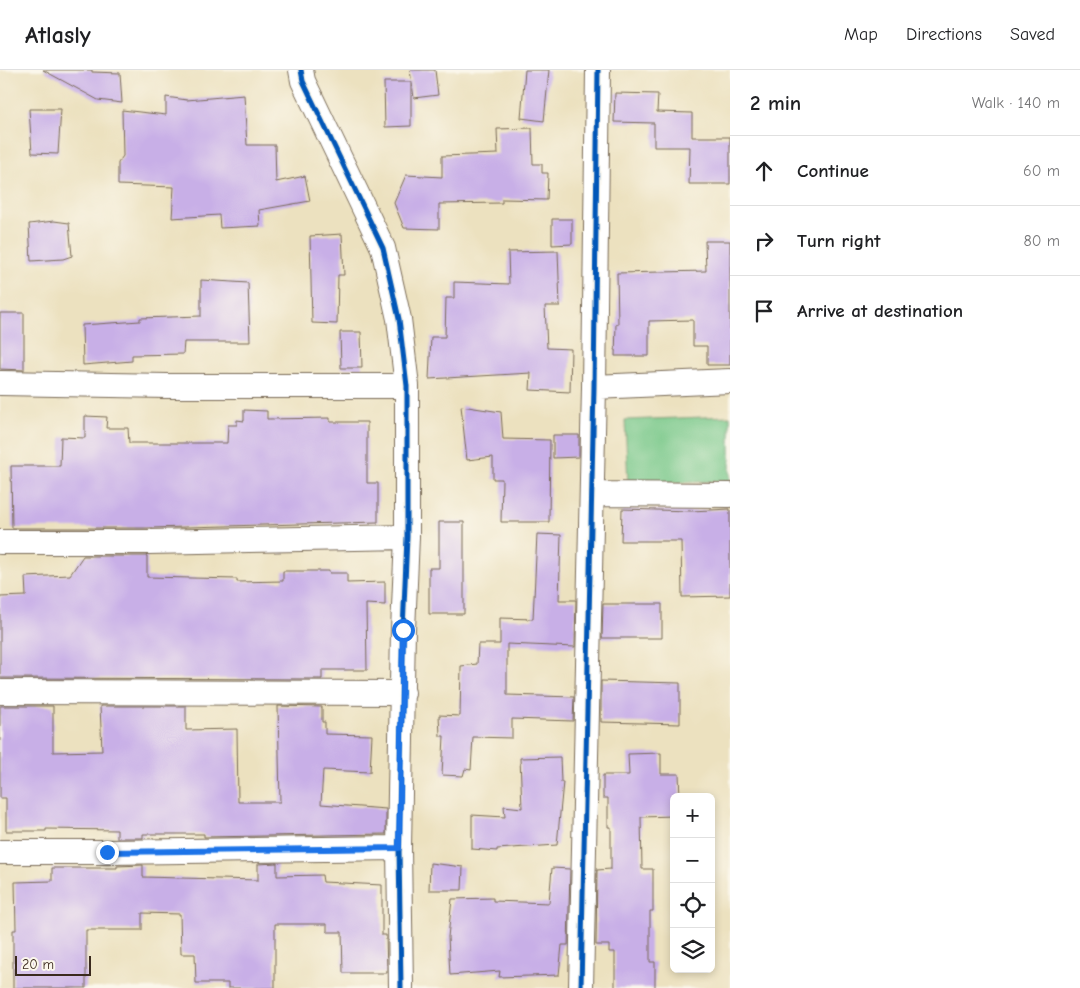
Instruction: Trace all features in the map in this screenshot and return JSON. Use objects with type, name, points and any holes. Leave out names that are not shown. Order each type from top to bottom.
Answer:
[{"type":"street","points":[[300,70],[303,81],[383,248],[399,319],[407,386],[407,537],[403,630],[399,848],[401,988]]},
{"type":"street","points":[[581,988],[594,387],[598,70]]},
{"type":"street","points":[[594,387],[730,381]]},
{"type":"street","points":[[0,384],[407,386]]},
{"type":"street","points":[[592,494],[730,495]]},
{"type":"street","points":[[0,542],[149,542],[407,537]]},
{"type":"street","points":[[0,692],[403,693]]},
{"type":"street","points":[[0,852],[399,848]]},
{"type":"green space","points":[[730,416],[730,481],[628,484],[625,420]]},
{"type":"building","points":[[43,70],[92,70],[92,72],[120,73],[122,103],[98,100]]},
{"type":"building","points":[[410,70],[435,70],[438,95],[414,98]]},
{"type":"building","points":[[525,70],[549,70],[544,121],[521,118]]},
{"type":"building","points":[[384,82],[411,82],[411,126],[385,127]]},
{"type":"building","points":[[615,93],[658,94],[657,112],[692,113],[692,137],[730,137],[730,184],[689,184],[690,147],[654,147],[654,123],[614,122]]},
{"type":"building","points":[[244,95],[247,145],[275,145],[276,182],[305,176],[310,201],[259,210],[260,226],[220,228],[219,215],[172,218],[174,187],[118,185],[118,163],[123,156],[122,110],[166,115],[166,97],[187,100]]},
{"type":"building","points":[[29,109],[61,109],[58,154],[32,153]]},
{"type":"building","points":[[532,128],[533,164],[542,164],[542,173],[548,173],[547,200],[502,199],[502,203],[439,204],[439,229],[404,228],[394,203],[406,175],[442,177],[442,156],[498,154],[497,129]]},
{"type":"building","points":[[552,219],[572,219],[572,244],[552,245]]},
{"type":"building","points":[[54,221],[69,223],[72,256],[63,259],[31,261],[29,224]]},
{"type":"building","points":[[342,234],[344,275],[338,275],[337,324],[312,323],[310,236]]},
{"type":"building","points":[[705,241],[730,241],[730,365],[707,365],[707,346],[693,346],[693,320],[649,321],[649,356],[615,356],[616,324],[618,324],[617,273],[706,271]]},
{"type":"building","points":[[558,251],[560,306],[545,306],[547,348],[571,349],[570,392],[530,390],[531,373],[429,379],[431,337],[445,337],[446,298],[454,298],[454,282],[509,284],[508,252]]},
{"type":"building","points":[[201,280],[248,283],[250,342],[184,342],[183,354],[132,355],[132,361],[83,365],[82,325],[140,321],[140,318],[201,316]]},
{"type":"building","points":[[0,313],[24,313],[24,370],[0,369]]},
{"type":"building","points":[[340,332],[361,332],[362,368],[341,368]]},
{"type":"building","points":[[461,406],[501,412],[503,439],[550,440],[549,522],[501,522],[502,479],[493,479],[493,457],[467,460]]},
{"type":"building","points":[[244,410],[267,411],[267,419],[330,418],[330,422],[367,422],[367,483],[378,483],[378,522],[149,528],[12,528],[11,466],[60,466],[61,437],[85,438],[85,416],[107,417],[106,428],[128,428],[129,443],[227,443],[228,425],[237,425],[237,420],[244,421]]},
{"type":"building","points":[[553,435],[579,435],[579,457],[553,458]]},
{"type":"building","points":[[622,509],[691,511],[730,509],[730,596],[682,597],[681,541],[621,541]]},
{"type":"building","points":[[439,522],[464,522],[464,614],[429,614],[429,568],[439,568]]},
{"type":"building","points":[[537,534],[561,535],[559,600],[576,600],[575,647],[507,644],[507,695],[574,697],[573,721],[512,719],[512,738],[473,737],[471,770],[465,769],[463,776],[442,775],[444,736],[440,736],[439,715],[460,716],[461,666],[477,664],[478,644],[500,644],[500,618],[533,619]]},
{"type":"building","points":[[83,556],[147,556],[147,577],[237,579],[237,582],[283,581],[283,571],[329,571],[329,573],[347,573],[347,583],[385,582],[385,605],[366,604],[367,670],[322,670],[322,679],[0,678],[0,597],[26,596],[25,577],[70,575]]},
{"type":"building","points":[[603,604],[662,604],[662,638],[602,638]]},
{"type":"building","points":[[601,681],[680,683],[680,724],[601,722]]},
{"type":"building","points":[[0,706],[53,706],[53,752],[102,751],[100,706],[186,706],[186,730],[237,729],[238,802],[280,802],[278,706],[322,707],[322,722],[325,722],[325,734],[372,735],[370,772],[323,770],[321,804],[386,809],[386,834],[204,837],[204,834],[143,834],[143,838],[117,838],[117,830],[46,829],[46,831],[6,831],[6,798],[0,798]]},
{"type":"building","points":[[661,753],[661,774],[679,774],[680,793],[670,793],[670,816],[641,817],[642,869],[653,869],[653,911],[650,911],[650,962],[655,962],[655,988],[615,988],[615,952],[609,952],[609,945],[596,945],[597,870],[611,869],[611,827],[608,827],[608,798],[603,798],[603,775],[629,775],[628,754]]},
{"type":"building","points":[[560,757],[561,782],[563,782],[557,845],[497,849],[497,851],[472,849],[472,815],[505,817],[504,806],[522,808],[520,758]]},
{"type":"building","points":[[277,863],[277,876],[322,875],[323,882],[382,885],[382,935],[386,935],[387,973],[343,973],[342,932],[327,932],[327,924],[275,924],[275,988],[228,988],[228,983],[196,983],[195,954],[181,954],[180,914],[142,913],[142,930],[86,930],[86,988],[13,988],[13,930],[16,930],[15,882],[52,881],[52,868],[117,868],[117,866],[143,865],[143,877],[258,880],[258,864]]},
{"type":"building","points":[[430,863],[463,867],[462,890],[429,890]]},
{"type":"building","points":[[552,868],[570,869],[568,945],[562,945],[559,975],[499,977],[500,971],[450,975],[448,937],[452,899],[493,898],[493,901],[549,903]]},
{"type":"cycle path","points":[[301,70],[303,81],[383,248],[399,319],[407,386],[407,537],[403,630],[399,848],[401,988]]},
{"type":"cycle path","points":[[581,988],[594,387],[598,70]]},
{"type":"route","points":[[107,852],[399,848],[403,630]]}]
